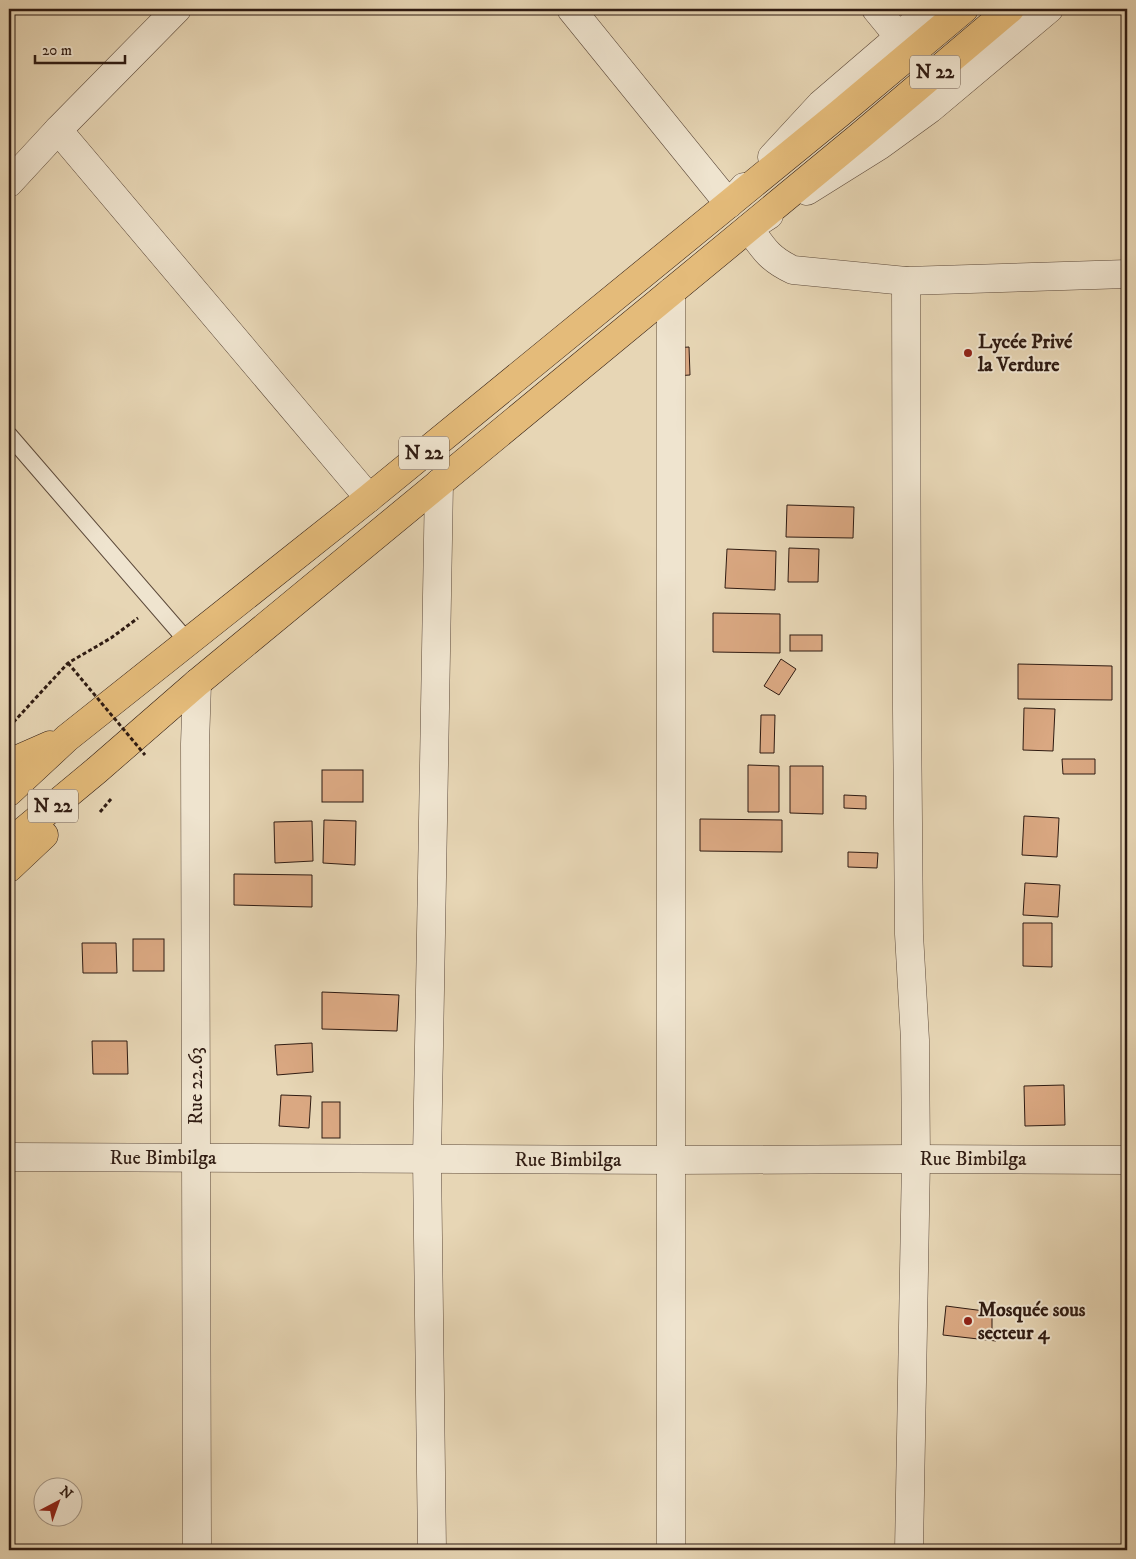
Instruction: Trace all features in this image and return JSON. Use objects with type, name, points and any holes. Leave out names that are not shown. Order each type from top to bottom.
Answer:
[{"type":"main road","name":"N 22","points":[[9,792],[67,738],[369,498],[964,9]]},
{"type":"main road","name":"N 22","points":[[9,843],[97,770],[196,683],[749,228],[1010,9]]},
{"type":"main road","points":[[9,763],[67,738]]},
{"type":"main road","points":[[9,868],[63,818],[97,770]]},
{"type":"street","points":[[9,183],[58,130],[177,9]]},
{"type":"street","points":[[571,9],[729,204],[822,104],[929,9]]},
{"type":"street","points":[[876,9],[899,37]]},
{"type":"street","points":[[1049,9],[930,109],[879,146],[749,228],[768,254],[778,263],[793,270],[906,281],[1127,274]]},
{"type":"street","points":[[58,130],[369,498]]},
{"type":"street","points":[[906,281],[909,934],[915,1040],[916,1158],[909,1550]]},
{"type":"street","points":[[671,292],[671,1550]]},
{"type":"street","points":[[432,1550],[428,1159],[439,483]]},
{"type":"street","name":"Rue 22.63","points":[[196,683],[197,1550]]},
{"type":"street","name":"Rue Bimbilga","points":[[9,1157],[1127,1160]]},
{"type":"lane","points":[[9,435],[188,642]]},
{"type":"path","points":[[9,726],[68,663],[110,638],[157,605]]},
{"type":"path","points":[[68,663],[145,755]]},
{"type":"building","points":[[689,347],[690,375],[674,376],[673,348]]},
{"type":"building","points":[[787,505],[854,507],[853,538],[786,537]]},
{"type":"building","points":[[789,548],[819,549],[818,582],[788,582]]},
{"type":"building","points":[[727,549],[776,551],[775,590],[725,588]]},
{"type":"building","points":[[713,613],[780,614],[780,653],[713,652]]},
{"type":"building","points":[[790,635],[822,635],[822,651],[790,651]]},
{"type":"building","points":[[781,659],[796,669],[779,695],[764,686]]},
{"type":"building","points":[[1018,664],[1112,666],[1112,700],[1018,699]]},
{"type":"building","points":[[1024,708],[1055,709],[1053,751],[1023,750]]},
{"type":"building","points":[[761,715],[775,715],[774,753],[760,753]]},
{"type":"building","points":[[1062,759],[1095,759],[1095,774],[1063,774]]},
{"type":"building","points":[[748,765],[779,766],[779,812],[748,812]]},
{"type":"building","points":[[790,766],[823,766],[823,814],[790,813]]},
{"type":"building","points":[[322,770],[363,770],[363,802],[322,802]]},
{"type":"building","points":[[844,795],[866,796],[866,809],[844,808]]},
{"type":"building","points":[[1024,816],[1059,818],[1057,857],[1022,855]]},
{"type":"building","points":[[700,819],[782,820],[782,852],[700,851]]},
{"type":"building","points":[[324,820],[356,821],[355,865],[323,863]]},
{"type":"building","points":[[312,821],[313,861],[275,863],[274,822]]},
{"type":"building","points":[[848,852],[878,853],[877,868],[848,867]]},
{"type":"building","points":[[234,874],[312,875],[312,907],[234,905]]},
{"type":"building","points":[[1025,883],[1060,885],[1058,917],[1023,915]]},
{"type":"building","points":[[1023,923],[1052,923],[1052,967],[1023,966]]},
{"type":"building","points":[[133,939],[164,939],[164,971],[133,971]]},
{"type":"building","points":[[82,943],[116,943],[117,973],[83,973]]},
{"type":"building","points":[[322,992],[399,995],[397,1031],[322,1029]]},
{"type":"building","points":[[92,1041],[127,1041],[128,1074],[93,1074]]},
{"type":"building","points":[[312,1043],[313,1072],[277,1075],[275,1045]]},
{"type":"building","points":[[1064,1085],[1065,1125],[1025,1126],[1024,1086]]},
{"type":"building","points":[[281,1095],[311,1096],[309,1128],[279,1126]]},
{"type":"building","points":[[322,1102],[340,1102],[340,1138],[322,1138]]},
{"type":"building","name":"Mosquée sous secteur 4","points":[[946,1306],[992,1312],[992,1330],[997,1330],[996,1341],[943,1335]]},
{"type":"place","name":"Lycée Privé la Verdure","points":[[968,353]]},
{"type":"place","name":"Mosquée sous secteur 4","points":[[968,1321]]}]
